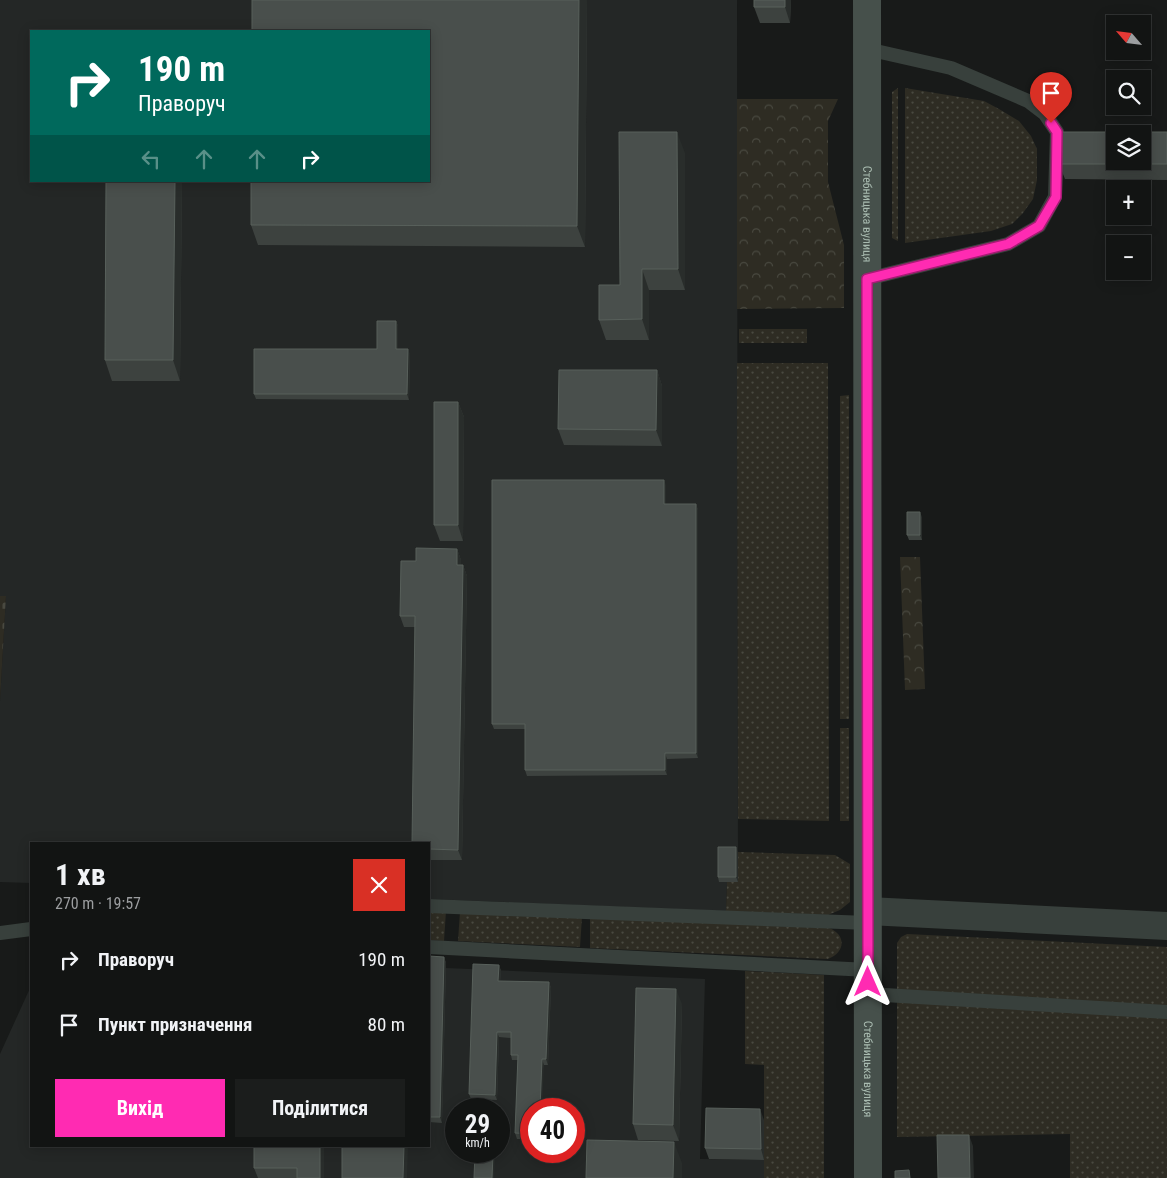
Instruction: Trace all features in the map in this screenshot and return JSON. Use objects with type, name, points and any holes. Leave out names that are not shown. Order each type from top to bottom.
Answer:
[{"type":"street","name":"Стебницька вулиця","points":[[867,0],[868,1178]]},
{"type":"street","points":[[868,917],[1167,926]]},
{"type":"lane","points":[[867,49],[951,68],[1028,100],[1045,114],[1057,132],[1056,197],[1039,226],[1008,244],[867,279]]},
{"type":"lane","points":[[430,906],[868,917]]},
{"type":"lane","points":[[0,933],[30,929]]},
{"type":"lane","points":[[430,947],[868,982],[1167,1012]]},
{"type":"shaded area","points":[[0,0],[737,0],[738,882],[727,883],[726,911],[430,899],[430,842],[30,842],[30,883],[0,882],[0,701],[6,596],[0,596]]},
{"type":"shaded area","points":[[430,962],[446,968],[705,979],[700,1159],[764,1160],[764,1178],[0,1178],[0,1054],[30,988],[30,1147],[430,1147]]},
{"type":"green space","points":[[898,88],[898,241],[892,238],[892,92]]},
{"type":"green space","points":[[905,88],[984,101],[1019,121],[1031,136],[1037,149],[1037,180],[1033,199],[1012,224],[991,231],[905,243]]},
{"type":"green space","points":[[737,99],[838,99],[828,121],[828,182],[844,245],[844,308],[737,309]]},
{"type":"green space","points":[[739,329],[807,329],[807,343],[739,343]]},
{"type":"green space","points":[[737,363],[828,363],[829,821],[738,819]]},
{"type":"green space","points":[[849,395],[849,719],[840,719],[840,396]]},
{"type":"green space","points":[[900,557],[920,557],[925,689],[905,690]]},
{"type":"green space","points":[[0,596],[6,596],[0,701]]},
{"type":"green space","points":[[840,728],[849,728],[849,821],[840,821]]},
{"type":"green space","points":[[738,852],[835,855],[850,864],[850,902],[840,910],[828,915],[726,911],[727,882],[738,882]]},
{"type":"green space","points":[[430,910],[446,911],[444,941],[430,940]]},
{"type":"green space","points":[[460,912],[582,917],[580,947],[458,941]]},
{"type":"green space","points":[[590,918],[829,928],[839,935],[842,944],[838,953],[828,959],[590,948]]},
{"type":"green space","points":[[907,934],[1167,947],[1167,1178],[1070,1178],[1070,1134],[897,1137],[897,943],[901,937]]},
{"type":"green space","points":[[745,971],[824,975],[824,1178],[764,1178],[764,1065],[745,1064]]},
{"type":"building","points":[[252,0],[579,0],[577,226],[251,225],[251,182],[430,182],[430,30],[252,30]]},
{"type":"building","points":[[754,0],[785,0],[785,7],[754,7]]},
{"type":"building","points":[[619,132],[677,132],[678,269],[642,269],[642,319],[599,320],[599,285],[620,285]]},
{"type":"building","points":[[1059,132],[1106,132],[1106,164],[1059,164]]},
{"type":"building","points":[[1151,132],[1167,132],[1167,164],[1151,164]]},
{"type":"building","points":[[106,182],[175,182],[173,360],[105,360]]},
{"type":"building","points":[[377,321],[396,321],[396,349],[408,349],[407,394],[254,394],[254,349],[377,349]]},
{"type":"building","points":[[559,370],[657,370],[656,430],[558,429]]},
{"type":"building","points":[[434,402],[458,402],[458,525],[434,525]]},
{"type":"building","points":[[492,480],[664,480],[664,504],[696,504],[696,753],[665,753],[665,770],[525,770],[525,724],[492,724]]},
{"type":"building","points":[[907,512],[920,512],[920,535],[907,535]]},
{"type":"building","points":[[416,548],[457,549],[457,565],[463,565],[458,850],[430,849],[430,842],[412,842],[415,616],[400,616],[401,561],[416,561]]},
{"type":"building","points":[[718,847],[736,847],[736,877],[718,877]]},
{"type":"building","points":[[430,956],[444,957],[440,1117],[430,1117]]},
{"type":"building","points":[[473,964],[499,965],[498,981],[549,982],[546,1059],[542,1059],[540,1098],[520,1098],[520,1133],[515,1133],[518,1055],[511,1055],[511,1032],[497,1032],[495,1095],[469,1094]]},
{"type":"building","points":[[636,988],[676,989],[673,1125],[633,1124]]},
{"type":"building","points":[[706,1108],[760,1109],[761,1149],[705,1148]]},
{"type":"building","points":[[937,1135],[969,1135],[970,1178],[938,1178]]},
{"type":"building","points":[[587,1140],[674,1142],[673,1178],[586,1178]]},
{"type":"building","points":[[254,1147],[320,1147],[320,1178],[297,1178],[297,1168],[254,1168]]},
{"type":"building","points":[[342,1147],[404,1147],[403,1178],[342,1178]]},
{"type":"building","points":[[475,1163],[493,1163],[492,1178],[474,1178]]},
{"type":"building","points":[[909,1170],[910,1178],[895,1178],[895,1171]]},
{"type":"route","points":[[868,982],[867,279],[1008,244],[1039,226],[1056,197],[1057,132],[1051,123]]}]
